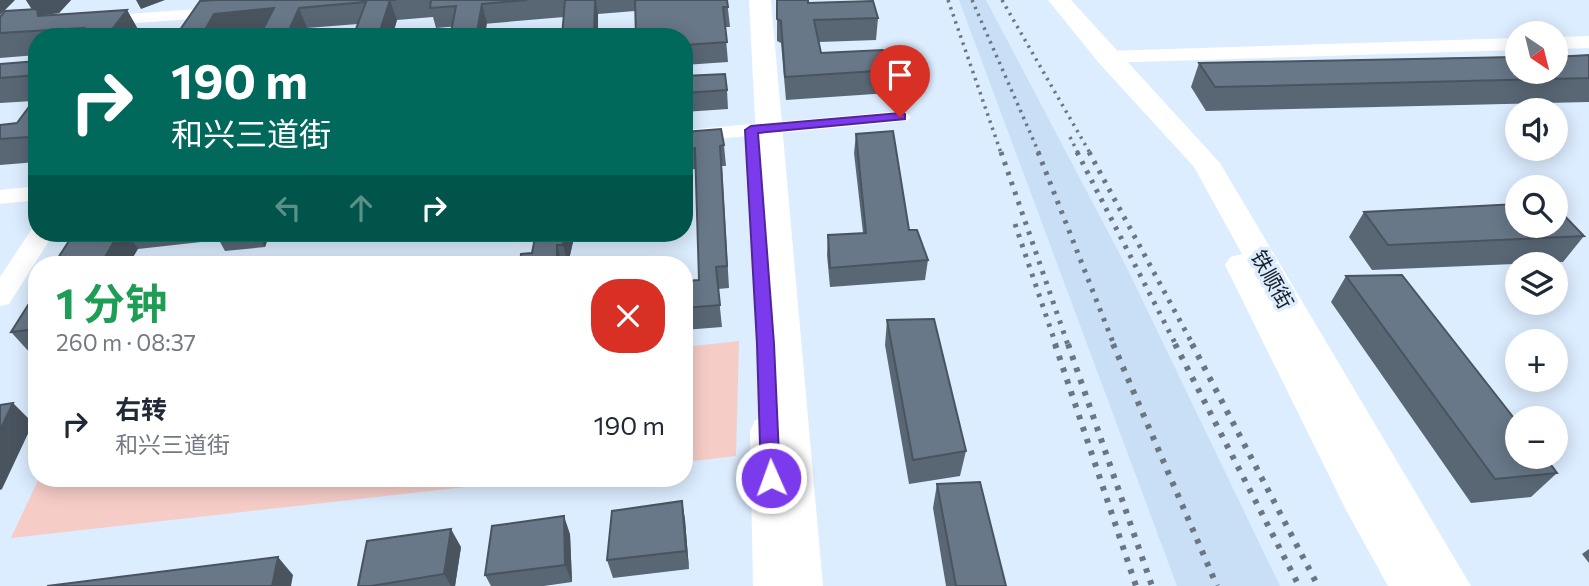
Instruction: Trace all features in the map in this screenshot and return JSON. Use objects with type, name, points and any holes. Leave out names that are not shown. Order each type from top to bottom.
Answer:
[{"type":"main road","points":[[745,0],[761,129],[801,586]]},
{"type":"main road","points":[[760,0],[765,344],[775,586]]},
{"type":"main road","name":"铁顺街","points":[[1044,0],[1090,58],[1182,160],[1202,189],[1379,499],[1449,586]]},
{"type":"main road","name":"铁顺街","points":[[1059,0],[1107,57],[1206,163],[1224,190],[1379,499],[1412,586]]},
{"type":"main road","points":[[1379,499],[1377,557],[1393,586]]},
{"type":"main road","points":[[1379,499],[1440,547],[1464,586]]},
{"type":"street","points":[[78,22],[187,7],[249,10]]},
{"type":"street","points":[[174,28],[187,7]]},
{"type":"street","points":[[1568,43],[1589,42]]},
{"type":"street","points":[[1107,57],[1505,44]]},
{"type":"street","points":[[693,135],[900,117]]},
{"type":"street","points":[[0,197],[28,194]]},
{"type":"street","points":[[0,297],[36,242]]},
{"type":"shaded area","points":[[959,0],[986,0],[1126,266],[1280,586],[1177,586]]},
{"type":"shaded area","points":[[739,341],[736,456],[693,461],[693,346]]},
{"type":"shaded area","points":[[35,487],[466,487],[11,538]]},
{"type":"building","points":[[390,0],[381,28],[356,28],[366,2],[299,8],[290,28],[264,28],[274,8],[214,14],[206,28],[181,28],[200,1]]},
{"type":"building","points":[[431,0],[527,0],[482,4],[478,28],[452,28],[456,6],[430,8]]},
{"type":"building","points":[[565,0],[595,0],[594,28],[563,28]]},
{"type":"building","points":[[635,0],[727,0],[728,7],[723,7],[727,42],[693,44],[693,28],[636,28]]},
{"type":"building","points":[[777,0],[808,0],[808,3],[873,1],[878,18],[814,20],[821,53],[883,50],[891,70],[785,77]]},
{"type":"building","points":[[37,9],[38,16],[127,10],[113,28],[28,28],[28,31],[0,33],[0,17],[5,11]]},
{"type":"building","points":[[1589,55],[1589,78],[1568,79],[1568,56]]},
{"type":"building","points":[[1505,57],[1505,80],[1215,87],[1199,63]]},
{"type":"building","points":[[28,62],[28,76],[0,78],[0,64]]},
{"type":"building","points":[[725,74],[727,90],[693,92],[693,76]]},
{"type":"building","points":[[28,108],[28,137],[0,139],[0,125],[17,123]]},
{"type":"building","points":[[721,129],[724,145],[720,146],[727,266],[716,267],[720,305],[693,307],[693,280],[699,280],[693,131]]},
{"type":"building","points":[[893,131],[909,230],[917,230],[928,260],[830,268],[828,235],[866,233],[856,134]]},
{"type":"building","points":[[1505,205],[1505,238],[1540,238],[1388,245],[1364,212]]},
{"type":"building","points":[[1568,219],[1584,236],[1568,237]]},
{"type":"building","points":[[68,242],[114,242],[106,256],[59,256]]},
{"type":"building","points":[[534,242],[564,242],[563,245],[557,245],[557,256],[521,256],[532,253]]},
{"type":"building","points":[[1402,275],[1505,407],[1505,469],[1554,469],[1557,473],[1495,479],[1346,276]]},
{"type":"building","points":[[28,305],[28,330],[11,332]]},
{"type":"building","points":[[934,319],[966,451],[913,460],[887,320]]},
{"type":"building","points":[[13,403],[0,430],[0,405]]},
{"type":"building","points":[[980,482],[1006,586],[956,586],[937,484]]},
{"type":"building","points":[[682,501],[686,551],[607,560],[612,511]]},
{"type":"building","points":[[564,516],[565,565],[485,575],[492,526]]},
{"type":"building","points":[[451,529],[444,574],[358,586],[367,541]]},
{"type":"building","points":[[278,557],[272,586],[47,586]]},
{"type":"railway","points":[[948,0],[1001,153]]},
{"type":"railway","points":[[972,0],[1039,153]]},
{"type":"railway","points":[[1002,0],[1090,153]]},
{"type":"railway","points":[[1070,137],[1078,153]]},
{"type":"railway","points":[[1001,152],[1068,345]]},
{"type":"railway","points":[[1038,152],[1114,345]]},
{"type":"railway","points":[[1077,152],[1176,345]]},
{"type":"railway","points":[[1089,152],[1193,345]]},
{"type":"railway","points":[[1015,224],[1056,345]]},
{"type":"railway","points":[[1055,344],[1136,586]]},
{"type":"railway","points":[[1068,344],[1152,586]]},
{"type":"railway","points":[[1113,344],[1217,586]]},
{"type":"railway","points":[[1175,344],[1299,586]]},
{"type":"railway","points":[[1192,344],[1318,586]]},
{"type":"route","points":[[771,478],[751,130],[900,117]]}]
